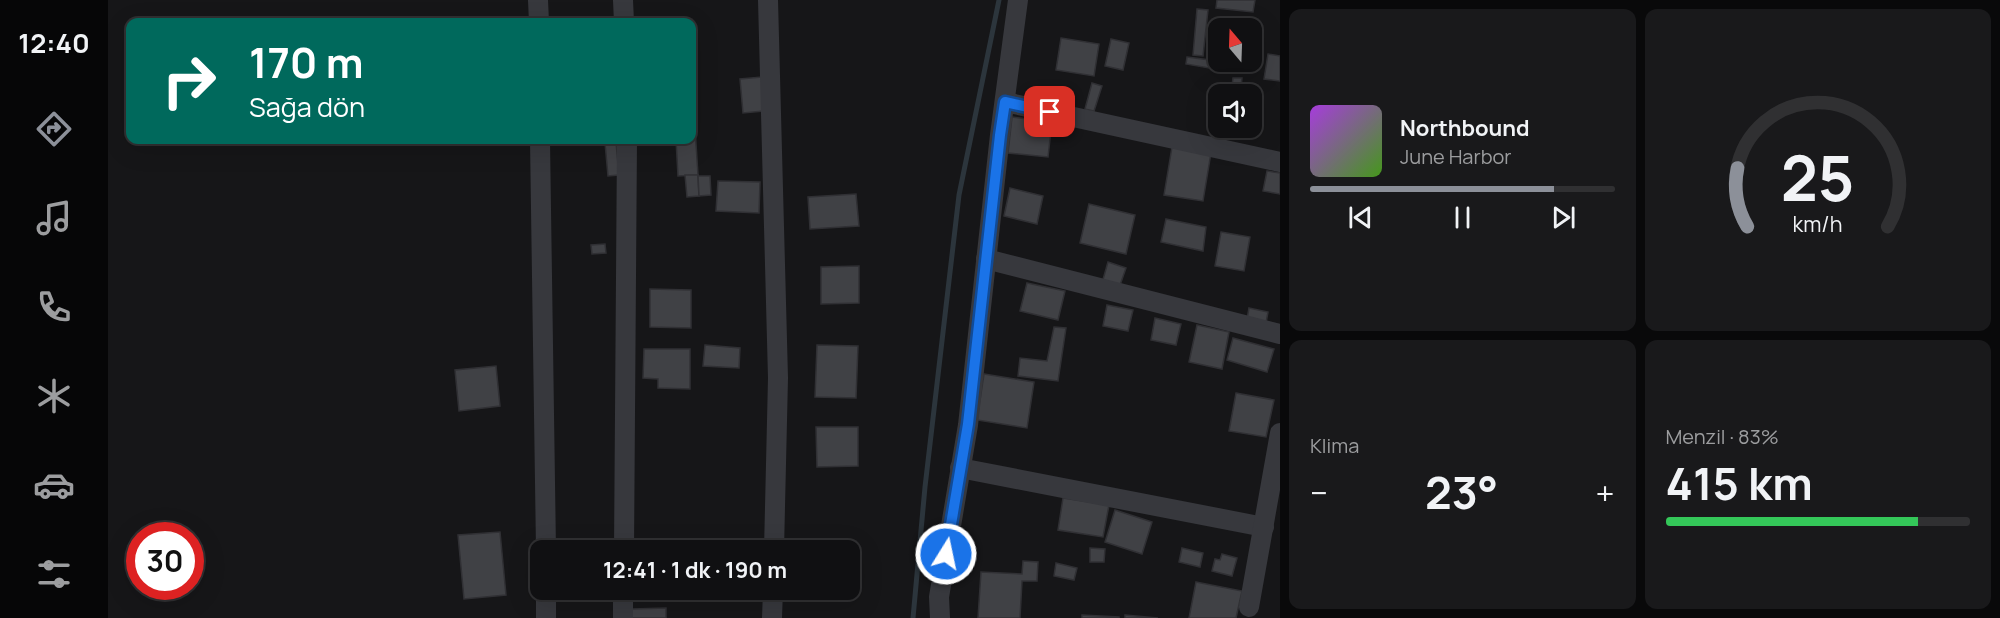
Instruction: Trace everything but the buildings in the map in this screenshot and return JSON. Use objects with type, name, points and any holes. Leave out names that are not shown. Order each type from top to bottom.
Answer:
[{"type":"street","points":[[538,0],[539,18]]},
{"type":"street","points":[[623,0],[624,18]]},
{"type":"street","points":[[768,0],[778,378],[774,540]]},
{"type":"street","points":[[940,618],[939,597],[968,424],[1000,135],[1018,0]]},
{"type":"street","points":[[1005,102],[1280,162]]},
{"type":"street","points":[[540,144],[546,540]]},
{"type":"street","points":[[624,540],[627,144]]},
{"type":"street","points":[[986,259],[1280,334]]},
{"type":"street","points":[[1249,607],[1280,433]]},
{"type":"street","points":[[960,468],[1264,527]]},
{"type":"street","points":[[546,600],[546,618]]},
{"type":"street","points":[[623,600],[623,618]]},
{"type":"street","points":[[772,618],[773,600]]},
{"type":"waterway","points":[[913,618],[925,487],[959,195],[999,0]]},
{"type":"route","points":[[946,554],[968,424],[1005,102],[1050,112]]}]
